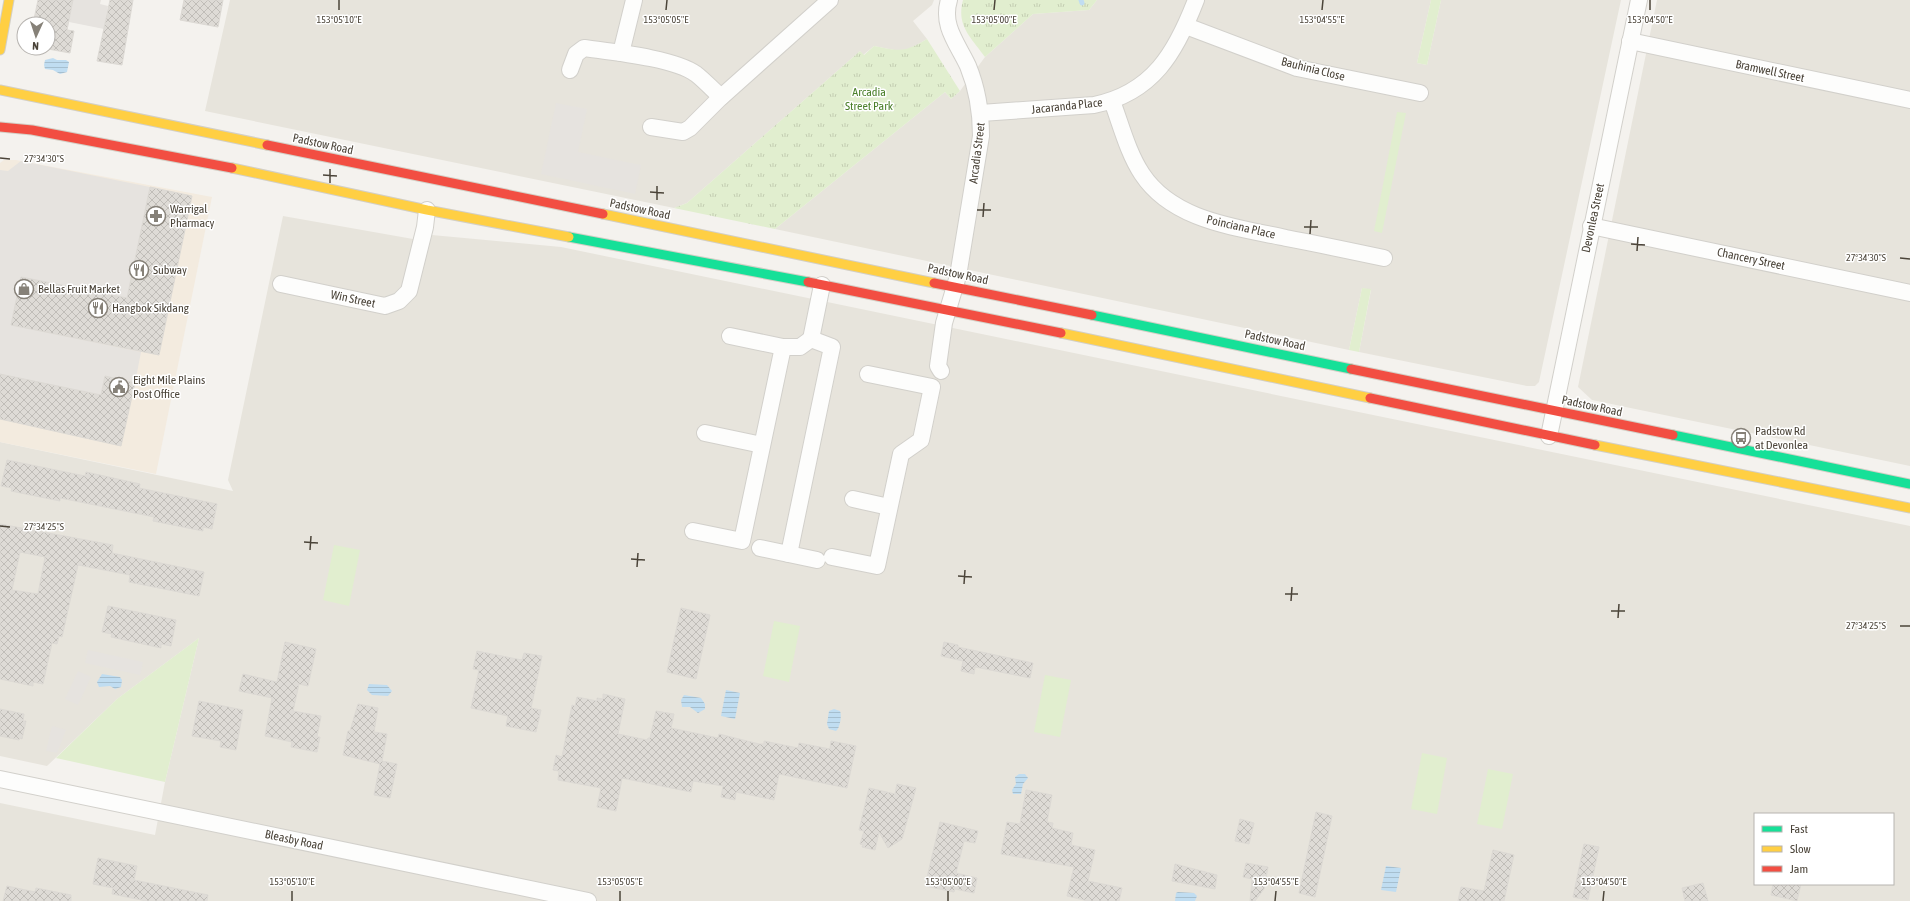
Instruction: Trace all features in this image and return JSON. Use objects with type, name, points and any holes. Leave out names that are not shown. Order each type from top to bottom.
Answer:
[{"type":"main road","points":[[0,50],[9,0]]},
{"type":"main road","name":"Padstow Road","points":[[0,90],[1910,484]]},
{"type":"main road","points":[[0,127],[40,132],[206,162],[427,210],[947,309],[1549,436],[1910,508]]},
{"type":"street","points":[[621,53],[634,0]]},
{"type":"street","points":[[651,127],[683,132],[690,128],[721,97],[830,0]]},
{"type":"street","name":"Arcadia Street","points":[[941,371],[938,366],[939,351],[947,309],[955,286],[981,136],[981,113],[968,66],[949,32],[947,18],[949,0]]},
{"type":"street","name":"Jacaranda Place","points":[[981,113],[1094,105],[1112,101],[1133,91],[1155,74],[1169,57],[1186,26],[1196,0]]},
{"type":"street","name":"Devonlea Street","points":[[1549,436],[1591,226],[1639,0]]},
{"type":"street","name":"Bauhinia Close","points":[[1186,26],[1297,68],[1420,93]]},
{"type":"street","name":"Bramwell Street","points":[[1630,42],[1910,100]]},
{"type":"street","points":[[570,70],[576,54],[584,48],[621,53],[680,66],[695,74],[721,97]]},
{"type":"street","name":"Poinciana Place","points":[[1112,101],[1131,153],[1142,175],[1161,195],[1184,211],[1212,222],[1384,258]]},
{"type":"street","name":"Win Street","points":[[281,284],[385,306],[399,301],[409,291],[425,227],[427,210]]},
{"type":"street","name":"Chancery Street","points":[[1591,226],[1910,293]]},
{"type":"street","points":[[730,336],[783,348],[800,347],[811,339],[822,285]]},
{"type":"street","points":[[789,554],[832,347],[811,339]]},
{"type":"street","points":[[693,531],[742,541],[783,348]]},
{"type":"street","points":[[832,557],[877,566],[901,454],[921,440],[932,387],[868,374]]},
{"type":"street","points":[[705,434],[762,445]]},
{"type":"street","points":[[853,499],[889,507]]},
{"type":"street","points":[[760,548],[817,560]]},
{"type":"street","name":"Bleasby Road","points":[[0,779],[588,901]]},
{"type":"shaded area","points":[[73,0],[101,0],[100,4],[108,6],[104,29],[69,22]]},
{"type":"shaded area","points":[[230,0],[934,0],[932,5],[913,21],[927,39],[908,50],[894,50],[874,46],[863,55],[860,51],[687,203],[674,208],[205,111]]},
{"type":"shaded area","points":[[1097,0],[1431,0],[1417,63],[1427,65],[1441,0],[1621,0],[1539,382],[1535,386],[1527,386],[1359,352],[1371,290],[1362,288],[1349,350],[775,229],[945,92],[951,99],[960,91],[985,57],[1033,14],[1089,10]]},
{"type":"shaded area","points":[[1657,0],[1910,0],[1910,466],[1592,400],[1578,387]]},
{"type":"shaded area","points":[[556,103],[587,109],[578,152],[641,165],[635,194],[541,174]]},
{"type":"shaded area","points":[[4,160],[16,160],[212,197],[156,474],[0,442],[0,163]]},
{"type":"shaded area","points":[[21,161],[150,187],[127,298],[21,277],[11,325],[141,352],[135,383],[105,376],[101,395],[0,374],[0,170],[8,171]]},
{"type":"shaded area","points":[[283,216],[430,242],[432,235],[561,247],[1910,526],[1910,901],[0,901],[0,803],[155,835],[165,782],[199,638],[117,699],[47,766],[0,756],[0,442],[233,491],[228,480]]},
{"type":"shaded area","points":[[88,650],[143,662],[140,675],[85,663]]},
{"type":"shaded area","points":[[78,671],[91,677],[78,705],[65,699]]},
{"type":"shaded area","points":[[52,726],[66,730],[57,753],[46,751]]},
{"type":"green space","points":[[963,0],[1097,0],[1089,10],[1033,14],[985,57],[966,31],[963,24],[961,9]]},
{"type":"green space","points":[[1431,0],[1441,0],[1427,65],[1417,63]]},
{"type":"green space","name":"Arcadia Street Park","points":[[927,39],[960,91],[951,99],[945,92],[775,229],[674,208],[687,203],[860,51],[864,55],[874,46],[902,50],[912,47]]},
{"type":"green space","points":[[1397,112],[1406,113],[1382,233],[1374,231]]},
{"type":"green space","points":[[1362,288],[1371,289],[1359,352],[1349,350]]},
{"type":"green space","points":[[334,545],[360,550],[349,606],[323,600]]},
{"type":"green space","points":[[774,621],[800,626],[789,682],[763,676]]},
{"type":"green space","points":[[199,638],[165,782],[56,758],[117,699]]},
{"type":"green space","points":[[1045,675],[1071,680],[1060,737],[1034,732]]},
{"type":"green space","points":[[1422,753],[1447,758],[1437,814],[1411,809]]},
{"type":"green space","points":[[1488,769],[1513,774],[1502,829],[1477,824]]},
{"type":"water","points":[[53,58],[57,60],[66,60],[69,62],[67,72],[60,74],[53,70],[45,69],[45,60]]},
{"type":"water","points":[[102,674],[120,677],[122,680],[121,687],[115,689],[110,686],[99,687],[97,682]]},
{"type":"water","points":[[369,684],[387,685],[392,691],[388,696],[372,695],[367,690]]},
{"type":"water","points":[[726,690],[740,693],[735,719],[721,716]]},
{"type":"water","points":[[684,695],[701,698],[705,704],[705,709],[698,713],[690,707],[682,707],[681,700]]},
{"type":"water","points":[[834,709],[840,711],[841,713],[840,724],[836,731],[829,729],[827,724],[829,711]]},
{"type":"water","points":[[1019,774],[1025,774],[1028,778],[1023,784],[1021,794],[1013,794],[1012,790],[1016,784],[1015,777]]},
{"type":"water","points":[[1386,866],[1401,868],[1396,892],[1381,890]]},
{"type":"water","points":[[1176,893],[1194,893],[1197,896],[1195,901],[1175,901]]},
{"type":"building","points":[[38,0],[73,0],[67,30],[74,31],[70,53],[56,50],[56,16],[35,16]]},
{"type":"building","points":[[110,0],[133,0],[122,65],[97,61]]},
{"type":"building","points":[[184,0],[223,0],[218,27],[180,20]]},
{"type":"building","points":[[150,187],[192,196],[159,355],[11,325],[21,277],[127,298]]},
{"type":"building","points":[[0,374],[101,395],[105,376],[135,383],[121,446],[0,419]]},
{"type":"building","points":[[7,460],[85,476],[86,472],[140,484],[139,488],[217,504],[212,529],[203,527],[203,531],[153,521],[154,517],[60,498],[60,501],[11,491],[12,488],[1,486]]},
{"type":"building","points":[[0,524],[113,545],[112,553],[204,572],[199,596],[129,582],[130,575],[78,565],[62,637],[59,636],[57,644],[52,643],[43,684],[33,682],[33,686],[0,679]],"holes":[[[20,552],[45,557],[38,594],[12,590]]]},
{"type":"building","points":[[108,606],[176,620],[171,646],[161,644],[161,648],[111,637],[112,634],[102,632]]},
{"type":"building","points":[[681,608],[710,615],[696,679],[667,672]]},
{"type":"building","points":[[285,642],[316,649],[308,686],[299,684],[293,711],[321,716],[317,737],[320,737],[317,752],[291,747],[292,742],[265,736],[272,698],[239,691],[243,674],[277,682]]},
{"type":"building","points":[[944,642],[958,645],[958,647],[1033,663],[1030,678],[975,667],[974,674],[961,671],[963,661],[941,656]]},
{"type":"building","points":[[477,651],[522,660],[524,653],[542,656],[531,708],[541,710],[536,732],[506,726],[508,716],[471,708],[479,670],[473,669]]},
{"type":"building","points":[[603,694],[625,699],[618,734],[647,740],[650,738],[656,711],[674,714],[671,728],[718,738],[719,734],[759,744],[764,744],[764,741],[798,748],[799,743],[830,749],[831,741],[856,746],[847,788],[779,774],[774,800],[736,792],[735,800],[721,797],[723,786],[693,781],[691,792],[622,778],[616,811],[597,807],[601,788],[558,780],[559,771],[553,770],[556,755],[562,757],[572,705],[575,706],[577,697],[597,701],[597,698],[603,699]]},
{"type":"building","points":[[199,701],[243,710],[236,750],[220,747],[221,741],[192,736]]},
{"type":"building","points":[[358,704],[378,708],[374,732],[387,734],[382,761],[397,764],[390,798],[374,795],[380,764],[343,755],[348,731],[350,731]]},
{"type":"building","points":[[0,709],[24,714],[23,721],[26,721],[22,739],[20,738],[19,740],[0,736]]},
{"type":"building","points":[[897,784],[916,788],[902,839],[888,848],[879,832],[875,850],[862,847],[863,845],[860,844],[864,831],[859,830],[869,788],[895,794]]},
{"type":"building","points":[[1026,790],[1052,795],[1047,822],[1053,823],[1052,828],[1073,833],[1071,845],[1095,850],[1088,881],[1122,888],[1119,901],[1088,901],[1067,896],[1074,867],[1001,854],[1007,822],[1020,824]]},
{"type":"building","points":[[1316,812],[1332,816],[1315,897],[1299,893]]},
{"type":"building","points":[[1240,819],[1254,823],[1249,844],[1235,841]]},
{"type":"building","points":[[940,822],[978,831],[975,843],[964,841],[956,873],[977,878],[974,893],[955,889],[954,892],[925,886]]},
{"type":"building","points":[[1584,844],[1599,847],[1588,900],[1573,897]]},
{"type":"building","points":[[1493,850],[1514,855],[1504,901],[1458,901],[1461,887],[1484,891]]},
{"type":"building","points":[[98,858],[137,866],[134,880],[208,895],[207,901],[146,901],[112,894],[113,888],[93,884]]},
{"type":"building","points":[[1246,863],[1268,867],[1264,889],[1255,901],[1250,901],[1252,879],[1243,877]]},
{"type":"building","points":[[1175,864],[1217,875],[1215,889],[1172,881]]},
{"type":"building","points":[[1703,883],[1708,901],[1685,901],[1682,888]]},
{"type":"building","points":[[1773,885],[1801,885],[1797,901],[1771,895]]},
{"type":"building","points":[[7,886],[35,892],[36,888],[71,895],[71,901],[3,901]]},
{"type":"traffic: fast","points":[[569,237],[808,282]]},
{"type":"traffic: fast","points":[[1092,315],[1351,369]]},
{"type":"traffic: fast","points":[[1673,435],[1910,484]]},
{"type":"traffic: slow","points":[[0,50],[9,0]]},
{"type":"traffic: slow","points":[[0,90],[267,145]]},
{"type":"traffic: slow","points":[[232,168],[427,210],[569,237]]},
{"type":"traffic: slow","points":[[603,214],[934,283]]},
{"type":"traffic: slow","points":[[1061,333],[1370,398]]},
{"type":"traffic: slow","points":[[1595,445],[1910,508]]},
{"type":"traffic: jam","points":[[0,127],[32,130],[232,168]]},
{"type":"traffic: jam","points":[[267,145],[603,214]]},
{"type":"traffic: jam","points":[[808,282],[1061,333]]},
{"type":"traffic: jam","points":[[934,283],[1092,315]]},
{"type":"traffic: jam","points":[[1351,369],[1673,435]]},
{"type":"traffic: jam","points":[[1370,398],[1595,445]]},
{"type":"place","name":"Warrigal Pharmacy","points":[[156,216]]},
{"type":"place","name":"Subway","points":[[139,270]]},
{"type":"place","name":"Bellas Fruit Market","points":[[24,289]]},
{"type":"place","name":"Hangbok Sikdang","points":[[98,308]]},
{"type":"place","name":"Eight Mile Plains Post Office","points":[[119,387]]},
{"type":"place","name":"Padstow Rd at Devonlea","points":[[1741,438]]}]
